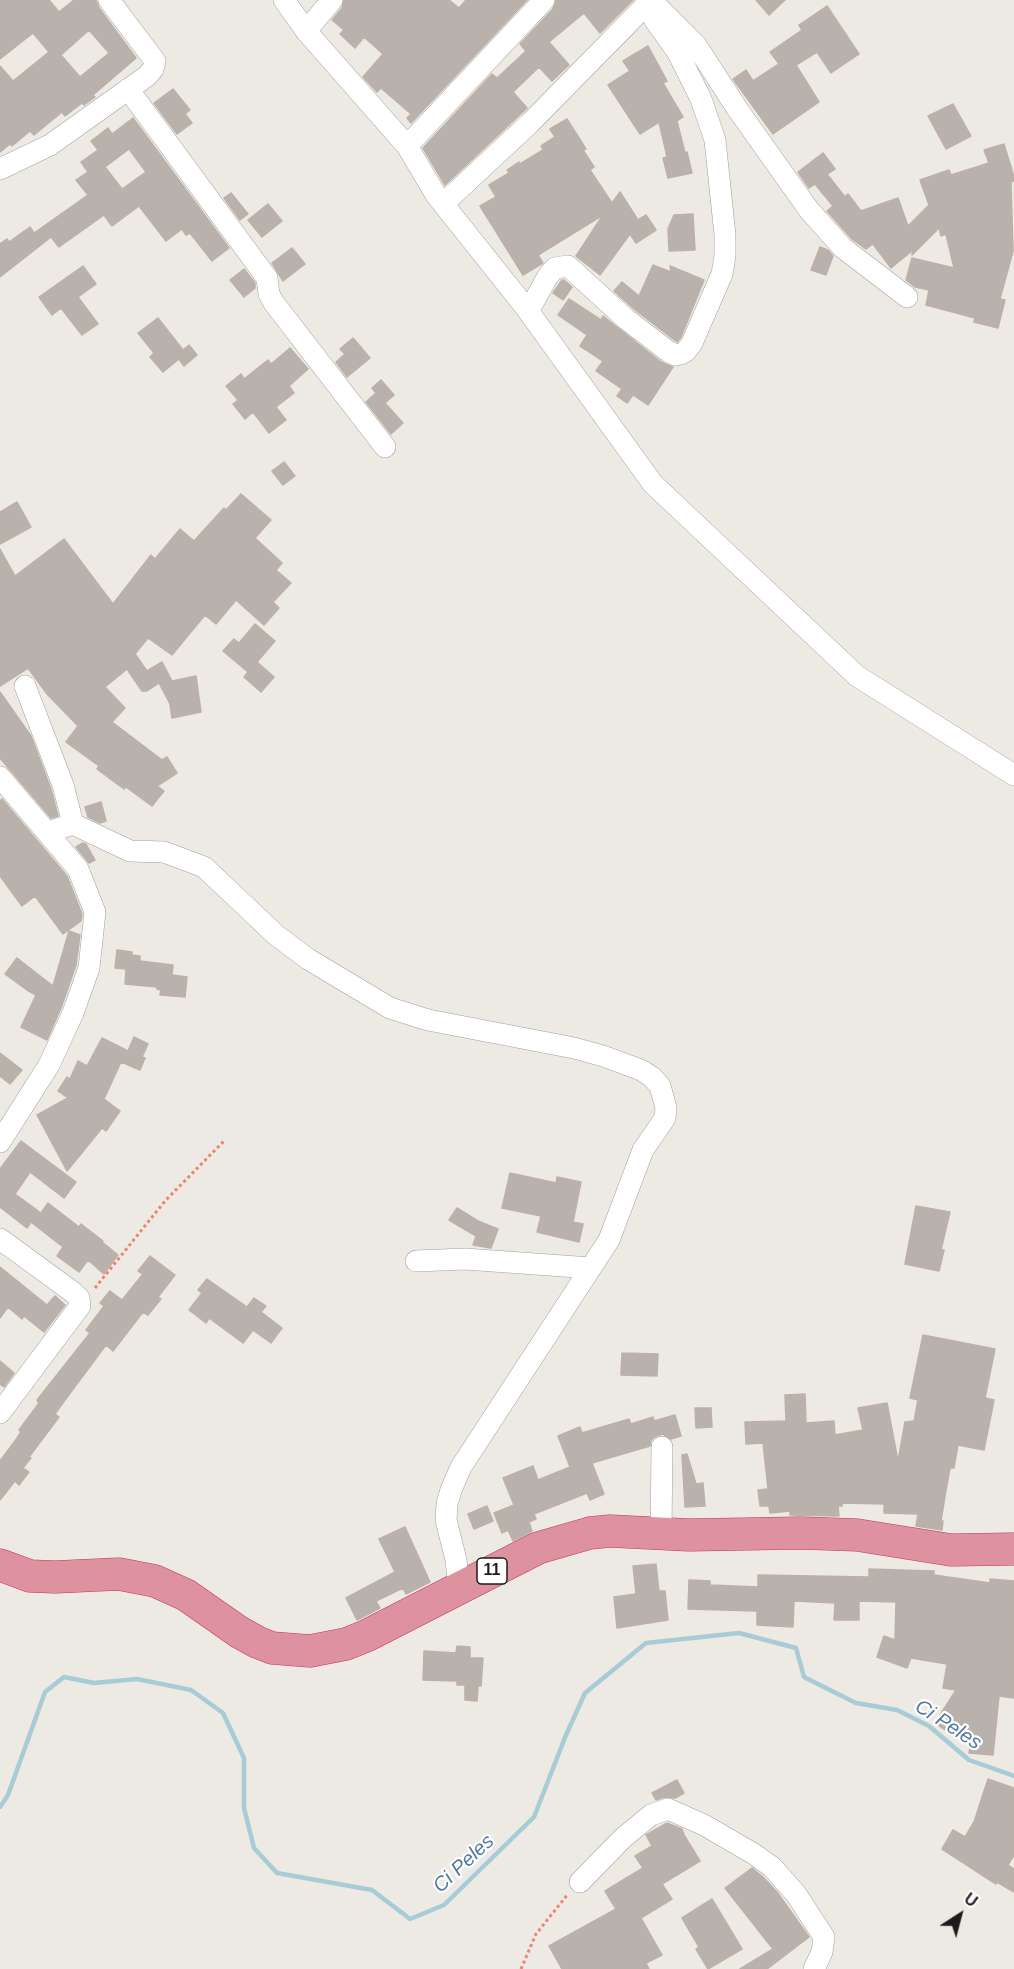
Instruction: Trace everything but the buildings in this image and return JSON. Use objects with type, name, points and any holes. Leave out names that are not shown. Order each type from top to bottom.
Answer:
[{"type":"highway","name":"11","points":[[0,1565],[30,1576],[119,1574],[154,1581],[186,1595],[257,1642],[272,1648],[291,1651],[327,1648],[366,1636],[538,1548],[570,1538],[610,1531],[689,1535],[801,1533],[857,1535],[951,1550],[1014,1549]]},
{"type":"street","points":[[0,170],[50,145],[151,73],[155,63],[109,0]]},
{"type":"street","points":[[284,0],[306,31],[406,146],[443,204],[526,308],[653,484],[857,676],[1014,775]]},
{"type":"street","points":[[306,31],[332,0]]},
{"type":"street","points":[[406,146],[544,0]]},
{"type":"street","points":[[443,204],[530,123],[651,0],[696,45],[738,110],[809,210],[843,248],[908,297]]},
{"type":"street","points":[[526,308],[533,303],[555,268],[568,266],[626,319],[676,355],[681,354],[692,343],[722,274],[725,235],[715,140],[701,99],[669,38],[644,7]]},
{"type":"street","points":[[669,38],[696,45]]},
{"type":"street","points":[[128,90],[264,273],[269,294],[274,303],[385,447]]},
{"type":"street","points":[[25,686],[63,784],[73,824]]},
{"type":"street","points":[[0,777],[78,869],[96,912],[89,968],[74,1012],[49,1065],[0,1142]]},
{"type":"street","points":[[48,832],[73,824],[130,851],[164,852],[204,867],[276,935],[308,960],[390,1008],[428,1020],[574,1048],[631,1064],[652,1077],[660,1086],[666,1107],[665,1118],[643,1150],[616,1225],[591,1268],[461,1467],[451,1490],[446,1520],[456,1560],[459,1587]]},
{"type":"street","points":[[0,1239],[74,1293],[79,1298],[81,1306],[0,1413]]},
{"type":"street","points":[[416,1261],[465,1259],[591,1268]]},
{"type":"street","points":[[661,1533],[662,1447]]},
{"type":"street","points":[[580,1882],[623,1838],[651,1815],[668,1809],[704,1825],[772,1867],[796,1894],[824,1936],[822,1952],[814,1969]]},
{"type":"path","points":[[81,1306],[165,1201],[224,1141]]},
{"type":"path","points":[[521,1969],[536,1934],[560,1902],[580,1882]]},
{"type":"waterway","name":"Ci Peles","points":[[0,1807],[8,1795],[45,1692],[64,1677],[94,1683],[137,1679],[191,1690],[223,1713],[244,1758],[244,1808],[254,1848],[277,1873],[372,1890],[410,1919],[444,1905],[534,1817],[585,1693],[646,1643],[739,1633],[796,1648],[804,1677],[856,1703],[897,1710],[929,1726],[969,1760],[1014,1776]]}]
